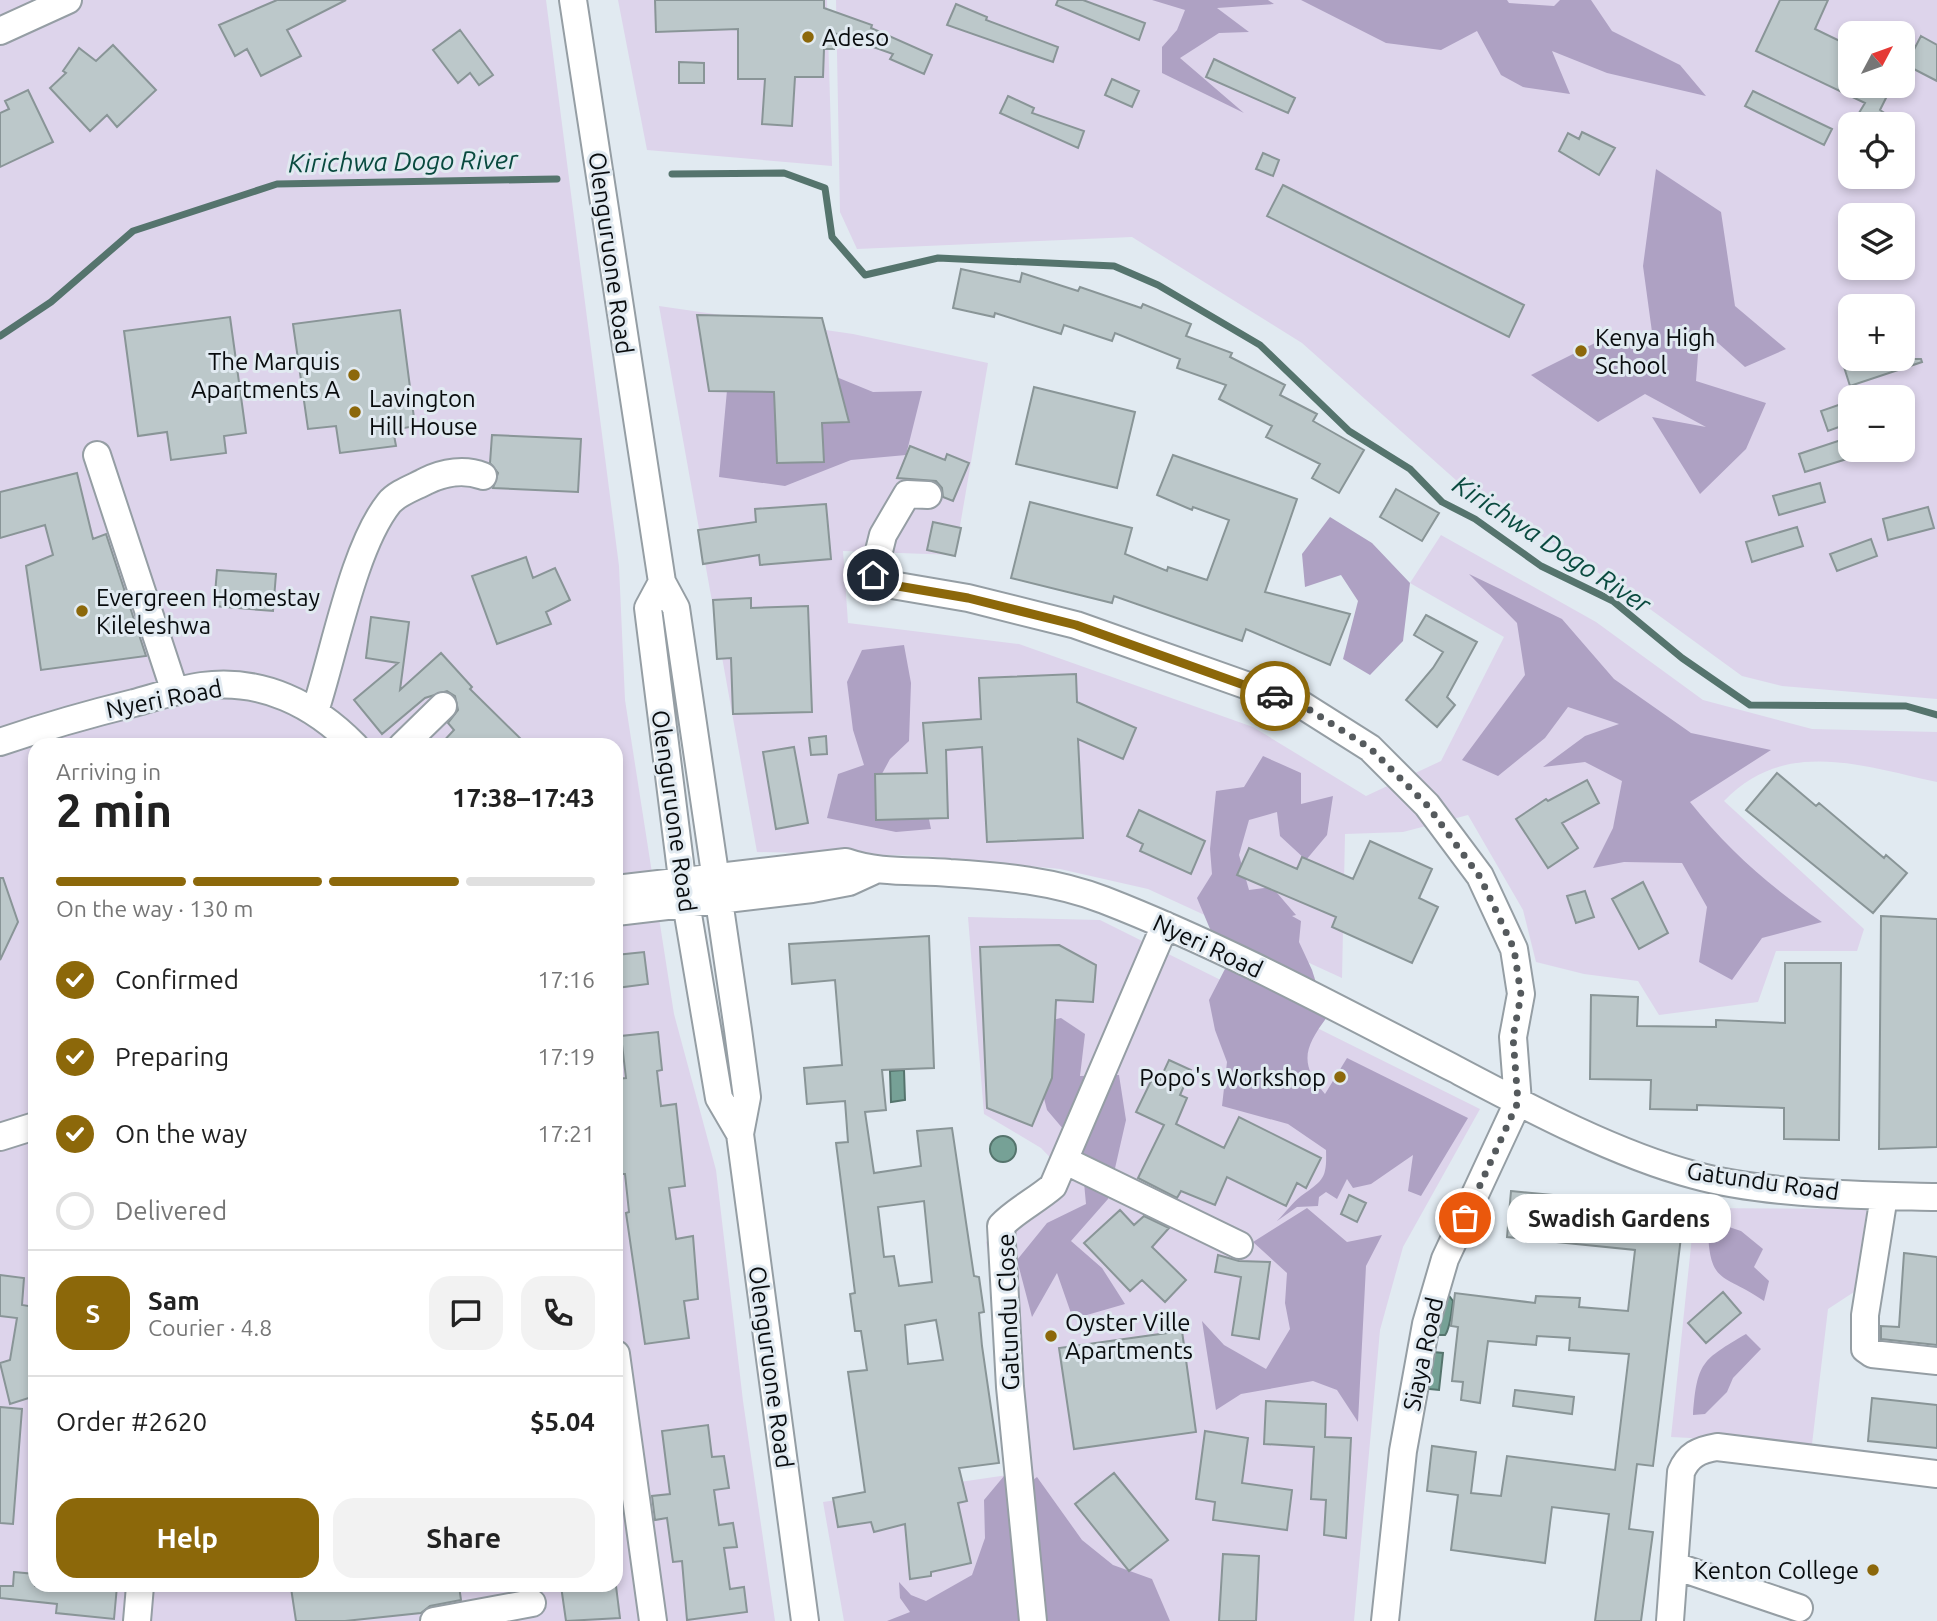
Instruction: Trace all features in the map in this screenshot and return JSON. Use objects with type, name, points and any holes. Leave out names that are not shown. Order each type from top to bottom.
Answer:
[{"type":"street","points":[[0,32],[68,0]]},
{"type":"street","name":"Olenguruone Road","points":[[573,0],[662,582],[648,608],[685,892],[719,1098],[740,1134],[805,1621]]},
{"type":"street","points":[[97,455],[175,692]]},
{"type":"street","points":[[315,711],[360,564],[377,522],[391,500],[435,477],[469,470],[483,476]]},
{"type":"street","points":[[928,495],[907,494],[883,534],[873,575],[886,584],[968,598],[1076,625],[1302,705],[1370,748],[1427,805],[1480,877],[1514,949],[1521,995],[1513,1037],[1518,1102]]},
{"type":"street","points":[[662,582],[676,608],[747,1097],[740,1134]]},
{"type":"street","name":"Nyeri Road","points":[[0,742],[80,716],[175,692],[201,686],[243,684],[277,692],[315,711],[334,724],[347,738]]},
{"type":"street","points":[[410,738],[443,706]]},
{"type":"street","name":"Nyeri Road","points":[[623,910],[685,892],[849,882],[873,871],[950,873],[1036,881],[1099,898],[1165,925],[1310,994],[1518,1102]]},
{"type":"street","name":"Nyeri Road","points":[[623,888],[685,892]]},
{"type":"street","name":"Gatundu Close","points":[[1033,1621],[1010,1387],[1001,1226],[1008,1217],[1024,1210],[1053,1186],[1165,925]]},
{"type":"street","name":"Gatundu Road","points":[[1518,1102],[1624,1149],[1694,1175],[1788,1190],[1937,1197]]},
{"type":"street","name":"Siaya Road","points":[[1385,1621],[1403,1451],[1426,1324],[1445,1259],[1518,1102]]},
{"type":"street","points":[[0,1137],[28,1128]]},
{"type":"street","points":[[1066,1161],[1239,1245]]},
{"type":"street","points":[[1884,1196],[1865,1315],[1865,1349],[1872,1354],[1937,1361]]},
{"type":"street","points":[[623,1412],[648,1620]]},
{"type":"street","points":[[1670,1621],[1681,1472],[1689,1457],[1717,1447],[1937,1474]]},
{"type":"street","points":[[1675,1566],[1799,1608]]},
{"type":"street","points":[[137,1621],[139,1592]]},
{"type":"street","points":[[434,1621],[532,1603]]},
{"type":"shaded area","points":[[0,0],[546,0],[619,566],[625,700],[674,1014],[716,1170],[743,1401],[775,1621],[0,1621]]},
{"type":"shaded area","points":[[618,0],[827,0],[832,166],[647,150]]},
{"type":"shaded area","name":"Kenya High School","points":[[836,0],[1937,0],[1937,699],[1782,686],[1742,676],[1617,585],[1457,481],[1302,343],[1132,237],[857,249],[840,212]]},
{"type":"shaded area","points":[[1152,0],[1268,0],[1274,4],[1217,8],[1249,32],[1219,33],[1180,58],[1244,113],[1162,73],[1162,47],[1177,30],[1185,10]]},
{"type":"shaded area","points":[[1301,0],[1507,0],[1509,3],[1554,6],[1560,0],[1591,0],[1612,31],[1680,65],[1706,96],[1607,73],[1552,51],[1570,94],[1523,87],[1501,75],[1477,31],[1441,50],[1386,43]]},
{"type":"shaded area","points":[[1656,169],[1721,212],[1735,306],[1786,349],[1745,367],[1700,327],[1696,381],[1766,403],[1746,449],[1700,494],[1652,417],[1706,427],[1645,394],[1598,422],[1531,375],[1599,341],[1652,332],[1643,266]]},
{"type":"shaded area","points":[[659,306],[853,334],[988,363],[955,555],[843,551],[848,623],[1019,644],[1253,727],[1366,796],[1441,761],[1504,637],[1410,583],[1441,535],[1596,622],[1703,700],[1812,729],[1937,732],[1937,782],[1853,764],[1798,763],[1772,769],[1748,781],[1724,801],[1864,929],[1857,951],[1776,951],[1758,1002],[1659,1015],[1638,981],[1584,974],[1536,962],[1523,910],[1468,815],[1403,832],[1345,834],[1342,978],[1148,889],[1060,869],[926,856],[757,852]]},
{"type":"shaded area","points":[[731,347],[812,367],[873,392],[922,391],[906,455],[851,460],[785,486],[719,477]]},
{"type":"shaded area","points":[[1330,517],[1372,543],[1410,583],[1403,641],[1370,675],[1343,659],[1358,601],[1341,575],[1305,587],[1302,554]]},
{"type":"shaded area","points":[[1469,574],[1562,619],[1614,679],[1691,733],[1771,750],[1690,802],[1719,836],[1751,867],[1785,896],[1822,922],[1762,938],[1732,980],[1699,962],[1707,907],[1682,863],[1624,862],[1593,868],[1613,828],[1622,781],[1585,762],[1543,767],[1585,736],[1619,724],[1568,707],[1545,738],[1498,776],[1462,760],[1525,675],[1517,623]]},
{"type":"shaded area","points":[[904,645],[911,683],[909,741],[890,759],[877,783],[925,800],[931,829],[896,832],[827,818],[838,774],[864,765],[853,730],[847,682],[862,650]]},
{"type":"shaded area","points":[[1263,756],[1301,773],[1301,804],[1333,796],[1327,835],[1306,860],[1280,836],[1277,812],[1249,820],[1239,855],[1249,890],[1272,887],[1296,915],[1292,916],[1301,921],[1299,942],[1312,970],[1327,1017],[1314,1037],[1308,1055],[1308,1064],[1316,1083],[1325,1094],[1347,1058],[1468,1118],[1421,1196],[1408,1191],[1413,1155],[1371,1184],[1353,1188],[1347,1179],[1337,1199],[1326,1192],[1319,1197],[1318,1206],[1297,1207],[1277,1221],[1322,1178],[1326,1167],[1326,1150],[1288,1124],[1222,1106],[1227,1062],[1215,1030],[1209,1000],[1226,967],[1197,898],[1212,874],[1210,849],[1216,791],[1244,787]]},
{"type":"shaded area","points":[[968,917],[1100,920],[1480,1109],[1403,1247],[1380,1330],[1354,1621],[844,1621],[823,1502],[1022,1473],[986,1242],[1069,1177],[1041,1148],[984,1114]]},
{"type":"shaded area","points":[[1061,1018],[1085,1034],[1080,1076],[1119,1075],[1126,1120],[1108,1199],[1071,1241],[1102,1268],[1125,1304],[1073,1319],[1057,1273],[1032,1317],[1017,1260],[1047,1223],[1086,1204],[1081,1150],[1047,1110],[1037,1071],[1010,1029]]},
{"type":"shaded area","points":[[904,1070],[905,1100],[891,1102],[890,1071]]},
{"type":"shaded area","points":[[1003,1136],[1012,1140],[1016,1149],[1012,1158],[1003,1162],[994,1158],[990,1149],[994,1140]]},
{"type":"shaded area","points":[[1307,1208],[1347,1242],[1382,1235],[1366,1266],[1358,1422],[1337,1390],[1313,1381],[1241,1394],[1216,1410],[1202,1321],[1224,1345],[1266,1369],[1290,1329],[1285,1303],[1287,1273],[1253,1242]]},
{"type":"shaded area","points":[[1695,1208],[1867,1209],[1854,1292],[1828,1309],[1812,1444],[1671,1437]]},
{"type":"shaded area","points":[[1726,1226],[1741,1231],[1763,1249],[1754,1267],[1769,1281],[1764,1301],[1729,1281],[1716,1270],[1709,1249],[1708,1231]]},
{"type":"shaded area","points":[[1447,1293],[1453,1301],[1448,1328],[1445,1335],[1434,1335]]},
{"type":"shaded area","points":[[1746,1334],[1761,1349],[1733,1378],[1727,1392],[1705,1414],[1693,1415],[1697,1384],[1704,1364]]},
{"type":"shaded area","points":[[1423,1351],[1443,1353],[1439,1390],[1420,1388]]},
{"type":"shaded area","points":[[1022,1473],[1029,1483],[1037,1477],[1082,1540],[1113,1565],[1152,1579],[1170,1621],[887,1621],[910,1612],[900,1598],[899,1582],[911,1595],[926,1601],[972,1575],[985,1538],[984,1500],[1004,1476]]},
{"type":"building","points":[[277,0],[346,0],[287,30],[301,56],[261,76],[247,49],[235,56],[219,25]]},
{"type":"building","points":[[655,0],[824,0],[824,8],[872,25],[871,28],[932,55],[924,74],[890,59],[893,54],[834,33],[834,49],[824,49],[823,77],[795,77],[792,126],[762,124],[765,79],[738,79],[738,29],[656,32]]},
{"type":"building","points":[[1058,0],[1083,0],[1145,23],[1139,40],[1056,5]]},
{"type":"building","points":[[1780,0],[1828,0],[1815,29],[1838,40],[1838,90],[1756,51]]},
{"type":"building","points":[[956,4],[987,17],[986,20],[1058,47],[1053,62],[947,25]]},
{"type":"building","points":[[460,30],[493,75],[479,85],[470,73],[458,83],[433,50]]},
{"type":"building","points":[[1921,36],[1937,45],[1937,81],[1915,70],[1915,48]]},
{"type":"building","points":[[113,45],[156,90],[117,127],[107,115],[90,131],[50,88],[66,73],[63,71],[79,48],[96,61]]},
{"type":"building","points":[[1214,59],[1295,98],[1288,113],[1206,77]]},
{"type":"building","points":[[679,62],[704,63],[704,83],[679,83]]},
{"type":"building","points":[[1112,79],[1139,91],[1132,107],[1105,95]]},
{"type":"building","points":[[28,90],[53,142],[0,167],[0,113],[9,109],[5,101]]},
{"type":"building","points":[[1753,91],[1832,129],[1824,145],[1745,106]]},
{"type":"building","points":[[1008,96],[1034,108],[1032,113],[1084,131],[1078,148],[1000,113]]},
{"type":"building","points":[[1855,98],[1886,98],[1880,110],[1883,112],[1860,112],[1865,103]]},
{"type":"building","points":[[1582,132],[1615,148],[1599,175],[1559,151],[1568,133],[1579,139]]},
{"type":"building","points":[[1263,153],[1279,160],[1273,176],[1256,169]]},
{"type":"building","points":[[1283,185],[1524,305],[1509,337],[1267,216]]},
{"type":"building","points":[[961,269],[1020,282],[1022,273],[1078,291],[1080,287],[1141,308],[1143,304],[1191,324],[1186,336],[1232,353],[1230,357],[1285,385],[1280,395],[1317,414],[1313,421],[1364,450],[1339,493],[1312,478],[1320,464],[1266,437],[1272,426],[1219,399],[1226,385],[1177,368],[1180,359],[1115,333],[1112,341],[1064,325],[1061,334],[995,313],[994,317],[953,308]]},
{"type":"building","name":"The Marquis Apartments A","points":[[400,310],[415,426],[393,430],[396,446],[340,453],[336,426],[308,429],[293,324]]},
{"type":"building","points":[[697,315],[822,318],[849,422],[822,423],[824,462],[777,463],[774,392],[709,391]]},
{"type":"building","points":[[230,317],[246,433],[224,436],[226,453],[171,460],[167,432],[138,436],[124,331]]},
{"type":"building","points":[[1845,371],[1895,371],[1853,385],[1850,385]]},
{"type":"building","points":[[1034,387],[1135,412],[1117,488],[1016,464]]},
{"type":"building","points":[[1838,405],[1838,427],[1828,431],[1821,411]]},
{"type":"building","points":[[492,435],[581,439],[578,492],[493,488],[498,473],[490,463]]},
{"type":"building","points":[[1838,441],[1838,462],[1805,472],[1799,454]]},
{"type":"building","points":[[910,446],[945,460],[947,454],[969,463],[953,501],[943,497],[942,488],[936,481],[897,478]]},
{"type":"building","points":[[1173,455],[1297,499],[1265,592],[1350,614],[1330,665],[1246,629],[1242,641],[1114,596],[1112,603],[1011,578],[1030,502],[1132,528],[1125,554],[1167,571],[1168,567],[1207,580],[1229,520],[1193,507],[1192,510],[1157,495]]},
{"type":"building","name":"Evergreen Homestay Kileleshwa","points":[[77,473],[93,539],[106,534],[146,656],[41,670],[26,566],[53,555],[45,525],[0,538],[0,492]]},
{"type":"building","points":[[1820,483],[1825,502],[1779,515],[1773,496]]},
{"type":"building","points":[[1396,489],[1439,513],[1422,541],[1380,517]]},
{"type":"building","points":[[826,504],[831,559],[760,565],[759,555],[703,564],[698,530],[756,522],[755,509]]},
{"type":"building","points":[[1928,507],[1934,528],[1888,540],[1883,519]]},
{"type":"building","points":[[933,522],[961,528],[955,556],[927,550]]},
{"type":"building","points":[[1797,527],[1803,546],[1752,562],[1746,542]]},
{"type":"building","points":[[1871,539],[1877,556],[1837,571],[1830,554]]},
{"type":"building","points":[[526,557],[533,578],[555,568],[570,600],[546,612],[551,624],[497,644],[472,576]]},
{"type":"building","points":[[217,570],[276,574],[273,611],[214,606]]},
{"type":"building","points":[[751,598],[751,608],[808,606],[812,712],[733,714],[731,658],[717,659],[713,600]]},
{"type":"building","points":[[1426,615],[1477,642],[1447,697],[1455,705],[1437,727],[1406,700],[1443,652],[1414,635]]},
{"type":"building","points":[[371,617],[409,622],[400,690],[441,653],[472,687],[470,689],[520,738],[446,738],[454,730],[448,723],[458,710],[455,696],[447,691],[425,698],[382,734],[354,700],[398,663],[366,658]]},
{"type":"building","points":[[1076,674],[1077,702],[1136,728],[1123,759],[1078,739],[1083,838],[987,842],[982,747],[946,750],[948,818],[876,820],[875,774],[927,773],[923,723],[981,719],[979,678]]},
{"type":"building","points":[[826,736],[827,754],[811,755],[809,738]]},
{"type":"building","points":[[794,747],[808,823],[776,829],[763,752]]},
{"type":"building","points":[[1777,773],[1816,806],[1819,803],[1884,858],[1886,855],[1907,873],[1873,913],[1746,810]]},
{"type":"building","points":[[1587,780],[1599,803],[1562,823],[1578,848],[1548,868],[1516,819],[1546,799],[1548,801]]},
{"type":"building","points":[[1139,810],[1205,841],[1191,874],[1140,851],[1143,844],[1127,836]]},
{"type":"building","points":[[1370,841],[1432,869],[1419,898],[1438,907],[1412,963],[1332,927],[1336,917],[1237,875],[1249,848],[1297,869],[1302,857],[1353,879]]},
{"type":"building","points":[[0,878],[3,878],[18,922],[0,960]]},
{"type":"building","points":[[1643,882],[1668,933],[1639,949],[1612,899]]},
{"type":"building","points":[[1585,891],[1594,917],[1576,923],[1567,896]]},
{"type":"building","points":[[1881,916],[1937,919],[1937,1147],[1879,1149]]},
{"type":"building","points":[[929,936],[934,1068],[882,1070],[886,1110],[865,1112],[874,1173],[921,1166],[917,1131],[952,1128],[974,1276],[979,1277],[984,1312],[979,1313],[982,1346],[999,1463],[959,1468],[967,1501],[958,1503],[971,1563],[931,1572],[931,1576],[910,1579],[905,1524],[874,1532],[871,1522],[838,1527],[833,1498],[865,1492],[848,1372],[867,1370],[861,1331],[855,1331],[850,1294],[855,1293],[836,1143],[848,1142],[845,1101],[807,1104],[804,1068],[842,1065],[835,980],[792,984],[789,944]],"holes":[[[924,1201],[932,1282],[899,1286],[894,1256],[884,1257],[878,1207]],[[936,1320],[943,1360],[908,1364],[905,1325]]]},
{"type":"building","points":[[1059,945],[1096,965],[1093,1002],[1056,1000],[1052,1078],[1032,1126],[987,1108],[980,947]]},
{"type":"building","points":[[644,952],[648,984],[623,987],[623,954]]},
{"type":"building","points":[[1785,963],[1841,963],[1839,1140],[1784,1139],[1784,1108],[1697,1105],[1697,1110],[1650,1109],[1651,1080],[1590,1079],[1591,995],[1638,997],[1637,1026],[1716,1027],[1716,1020],[1785,1023]]},
{"type":"building","points":[[658,1032],[662,1070],[657,1071],[661,1106],[676,1104],[685,1186],[669,1188],[676,1239],[693,1236],[698,1299],[684,1301],[689,1338],[645,1344],[623,1174],[623,1078],[626,1078],[623,1036]]},
{"type":"building","points":[[1169,1060],[1191,1070],[1180,1095],[1187,1098],[1176,1124],[1224,1148],[1239,1117],[1321,1158],[1306,1188],[1297,1183],[1286,1206],[1227,1177],[1215,1205],[1181,1191],[1177,1198],[1138,1178],[1164,1125],[1136,1112],[1151,1081],[1158,1084]]},
{"type":"building","points":[[1511,1191],[1626,1202],[1623,1229],[1681,1237],[1653,1466],[1637,1464],[1629,1529],[1653,1532],[1641,1621],[1595,1621],[1609,1514],[1552,1507],[1545,1563],[1451,1550],[1458,1495],[1427,1491],[1432,1446],[1476,1452],[1471,1493],[1501,1496],[1507,1456],[1615,1470],[1629,1354],[1569,1350],[1570,1338],[1537,1336],[1536,1345],[1488,1341],[1480,1403],[1461,1400],[1463,1382],[1452,1381],[1458,1327],[1451,1326],[1455,1293],[1535,1303],[1536,1296],[1580,1298],[1579,1307],[1628,1311],[1635,1250],[1507,1237]]},
{"type":"building","points":[[1349,1195],[1366,1203],[1357,1222],[1341,1214]]},
{"type":"building","points":[[1120,1210],[1134,1225],[1144,1216],[1169,1228],[1152,1247],[1186,1280],[1165,1302],[1142,1280],[1130,1291],[1084,1243]]},
{"type":"building","points":[[1904,1253],[1937,1257],[1937,1345],[1881,1339],[1881,1326],[1899,1327]]},
{"type":"building","points":[[1218,1255],[1239,1261],[1270,1262],[1259,1339],[1232,1335],[1241,1277],[1215,1272]]},
{"type":"building","points":[[0,1275],[24,1278],[22,1305],[28,1306],[28,1398],[10,1404],[0,1363],[10,1360],[17,1318],[0,1316]]},
{"type":"building","points":[[1723,1292],[1741,1313],[1706,1343],[1688,1323]]},
{"type":"building","points":[[1182,1331],[1196,1432],[1074,1449],[1059,1348]]},
{"type":"building","points":[[1515,1390],[1574,1397],[1572,1414],[1513,1406]]},
{"type":"building","points":[[1872,1398],[1937,1405],[1937,1448],[1868,1441]]},
{"type":"building","points":[[1266,1401],[1326,1404],[1325,1437],[1351,1438],[1346,1538],[1324,1535],[1326,1500],[1311,1499],[1314,1447],[1264,1444]]},
{"type":"building","points":[[0,1407],[22,1409],[13,1524],[0,1523]]},
{"type":"building","points":[[708,1425],[712,1457],[724,1456],[729,1488],[714,1490],[719,1525],[733,1523],[737,1547],[724,1548],[730,1589],[744,1587],[747,1612],[687,1620],[682,1561],[673,1562],[667,1518],[655,1520],[652,1496],[670,1494],[662,1431]]},
{"type":"building","points":[[1205,1431],[1248,1438],[1242,1483],[1292,1490],[1287,1530],[1213,1520],[1215,1502],[1196,1499]]},
{"type":"building","points":[[1114,1473],[1168,1540],[1129,1571],[1075,1504]]},
{"type":"building","points":[[1223,1554],[1259,1556],[1256,1621],[1219,1621]]},
{"type":"building","points":[[14,1572],[28,1573],[28,1592],[116,1592],[114,1619],[56,1613],[57,1604],[0,1598],[0,1586],[13,1586]]},
{"type":"building","points":[[292,1592],[460,1592],[461,1600],[430,1606],[421,1613],[345,1621],[296,1621]]},
{"type":"building","points":[[562,1592],[617,1592],[620,1618],[566,1621]]},
{"type":"waterway","name":"Kirichwa Dogo River","points":[[672,174],[784,173],[825,188],[832,237],[865,275],[938,258],[1114,266],[1158,285],[1260,345],[1349,431],[1410,469],[1442,502],[1475,519],[1541,566],[1613,601],[1682,658],[1750,705],[1906,706],[1937,715]]},
{"type":"waterway","name":"Kirichwa Dogo River","points":[[0,336],[51,302],[133,231],[277,184],[557,179]]},
{"type":"way so far","points":[[1275,696],[1302,705],[1370,748],[1427,805],[1480,877],[1514,949],[1521,995],[1513,1037],[1518,1102],[1465,1218]]},
{"type":"place","name":"Adeso","points":[[808,37]]},
{"type":"place","name":"Kenya High School","points":[[1581,351]]},
{"type":"place","name":"The Marquis Apartments A","points":[[354,375]]},
{"type":"place","name":"Lavington Hill House","points":[[355,412]]},
{"type":"place","name":"Evergreen Homestay Kileleshwa","points":[[82,611]]},
{"type":"place","name":"Popo's Workshop","points":[[1340,1077]]},
{"type":"place","name":"Swadish Gardens","points":[[1465,1218]]},
{"type":"place","name":"Oyster Ville Apartments","points":[[1051,1336]]},
{"type":"place","name":"Kenton College","points":[[1873,1570]]},
{"type":"route","points":[[873,575],[886,584],[968,598],[1076,625],[1275,696]]}]
